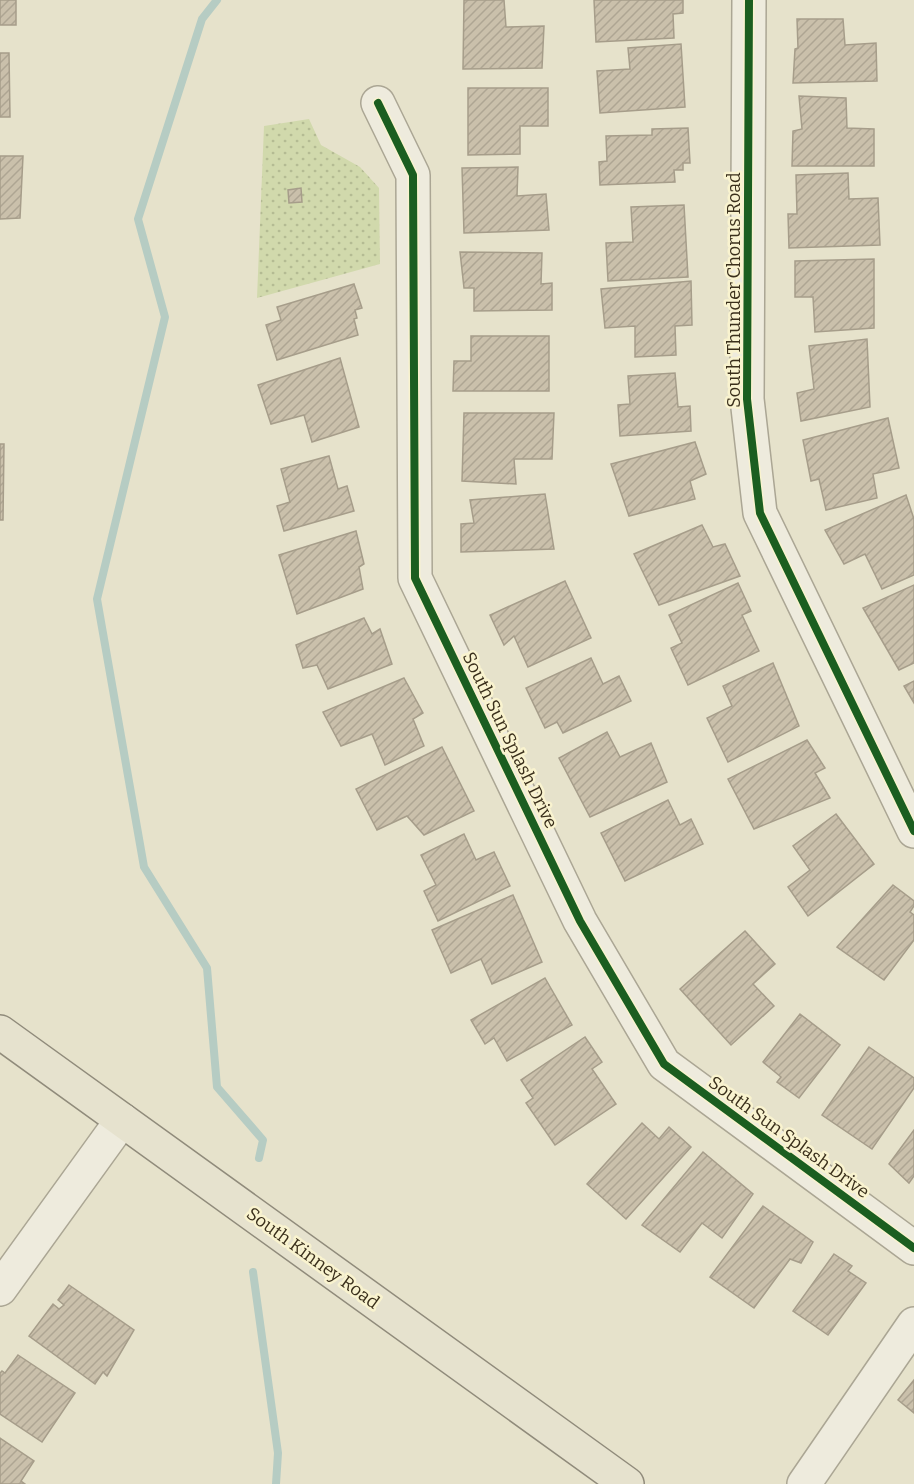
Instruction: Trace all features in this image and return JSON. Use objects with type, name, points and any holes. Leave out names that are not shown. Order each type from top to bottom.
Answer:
[{"type":"main road","name":"South Kinney Road","points":[[0,1032],[627,1484]]},
{"type":"street","name":"South Thunder Chorus Road","points":[[749,0],[747,399],[760,513],[914,831]]},
{"type":"street","name":"South Sun Splash Drive","points":[[378,103],[413,175],[415,578],[580,921],[664,1064],[914,1248]]},
{"type":"street","points":[[0,1289],[122,1120]]},
{"type":"street","points":[[804,1484],[914,1324]]},
{"type":"green space","points":[[309,119],[321,145],[360,167],[379,188],[380,264],[257,298],[264,126]]},
{"type":"building","points":[[0,0],[16,0],[16,25],[0,25]]},
{"type":"building","points":[[464,0],[504,0],[506,27],[544,26],[542,68],[463,69]]},
{"type":"building","points":[[594,0],[683,0],[683,13],[673,14],[674,38],[596,42]]},
{"type":"building","points":[[797,19],[843,19],[845,45],[876,43],[877,81],[793,83],[795,49],[798,48]]},
{"type":"building","points":[[681,44],[685,107],[600,113],[597,71],[630,69],[628,48]]},
{"type":"building","points":[[0,53],[9,53],[10,117],[0,117]]},
{"type":"building","points":[[468,88],[548,88],[548,126],[520,126],[520,154],[468,155]]},
{"type":"building","points":[[799,96],[846,98],[847,128],[874,129],[874,166],[792,166],[793,131],[802,129]]},
{"type":"building","points":[[688,128],[690,163],[683,163],[683,170],[674,170],[675,182],[600,185],[599,162],[607,161],[606,136],[652,135],[652,129]]},
{"type":"building","points":[[0,156],[23,156],[20,218],[0,219]]},
{"type":"building","points":[[518,167],[517,196],[546,194],[549,230],[464,233],[462,168]]},
{"type":"building","points":[[848,173],[849,199],[878,198],[880,245],[789,248],[788,214],[797,214],[796,175]]},
{"type":"building","points":[[301,188],[302,202],[289,203],[288,190]]},
{"type":"building","points":[[684,205],[688,277],[608,281],[606,243],[633,242],[631,207]]},
{"type":"building","points":[[460,252],[542,253],[541,284],[552,283],[552,310],[474,311],[474,288],[464,288]]},
{"type":"building","points":[[874,259],[874,328],[815,332],[813,297],[795,297],[795,261]]},
{"type":"building","points":[[691,281],[692,325],[675,326],[676,355],[635,357],[635,326],[605,328],[601,289]]},
{"type":"building","points":[[354,284],[362,308],[355,310],[357,318],[354,319],[358,335],[277,360],[266,325],[281,320],[277,307]]},
{"type":"building","points":[[471,336],[549,336],[549,391],[453,391],[454,361],[471,361]]},
{"type":"building","points":[[867,339],[870,407],[801,421],[797,393],[814,389],[809,346]]},
{"type":"building","points":[[340,358],[359,427],[312,442],[304,415],[271,424],[258,385]]},
{"type":"building","points":[[675,373],[678,407],[690,406],[691,431],[620,436],[618,405],[630,404],[628,376]]},
{"type":"building","points":[[464,413],[554,413],[552,459],[514,459],[516,484],[462,481]]},
{"type":"building","points":[[888,418],[899,468],[873,474],[877,498],[826,510],[819,479],[811,481],[803,440]]},
{"type":"building","points":[[695,442],[706,474],[690,481],[695,499],[629,516],[611,464]]},
{"type":"building","points":[[0,444],[4,444],[3,520],[0,520]]},
{"type":"building","points":[[329,456],[338,489],[347,486],[354,511],[284,531],[277,506],[290,502],[281,469]]},
{"type":"building","points":[[545,494],[554,549],[461,552],[461,524],[474,523],[470,500]]},
{"type":"building","points":[[906,495],[914,519],[914,575],[882,589],[865,554],[844,564],[825,530]]},
{"type":"building","points":[[702,525],[713,547],[725,544],[740,576],[659,605],[634,554]]},
{"type":"building","points":[[356,531],[364,564],[359,567],[363,589],[297,614],[279,555]]},
{"type":"building","points":[[565,581],[591,638],[528,667],[514,636],[504,645],[490,615]]},
{"type":"building","points":[[738,583],[751,611],[742,615],[759,651],[688,685],[671,648],[682,643],[669,615]]},
{"type":"building","points":[[914,585],[914,663],[899,670],[863,608]]},
{"type":"building","points":[[364,618],[372,634],[380,629],[392,664],[328,689],[317,665],[303,668],[296,645]]},
{"type":"building","points":[[591,658],[603,684],[619,676],[631,701],[563,733],[557,722],[545,728],[526,688]]},
{"type":"building","points":[[773,663],[799,726],[728,762],[707,718],[732,706],[723,686]]},
{"type":"building","points":[[404,678],[423,713],[413,719],[424,746],[385,765],[372,734],[341,746],[323,712]]},
{"type":"building","points":[[914,681],[914,703],[904,686]]},
{"type":"building","points":[[607,732],[620,757],[651,743],[667,782],[590,817],[559,758]]},
{"type":"building","points":[[807,740],[825,768],[815,773],[830,798],[754,829],[728,779]]},
{"type":"building","points":[[442,747],[474,811],[424,835],[407,816],[377,830],[356,789]]},
{"type":"building","points":[[668,800],[680,825],[691,819],[703,844],[625,881],[601,833]]},
{"type":"building","points":[[836,814],[874,864],[808,916],[788,887],[810,870],[793,846]]},
{"type":"building","points":[[464,834],[476,860],[494,852],[510,886],[438,921],[424,891],[436,885],[421,855]]},
{"type":"building","points":[[893,885],[914,901],[910,912],[914,915],[914,940],[884,980],[837,947]]},
{"type":"building","points":[[513,895],[542,962],[492,984],[481,959],[451,973],[432,930]]},
{"type":"building","points":[[745,931],[775,964],[753,984],[774,1006],[731,1045],[680,989]]},
{"type":"building","points":[[545,978],[572,1025],[507,1061],[494,1038],[485,1044],[471,1020]]},
{"type":"building","points":[[800,1014],[840,1045],[799,1098],[777,1082],[781,1077],[763,1062]]},
{"type":"building","points":[[585,1037],[602,1062],[592,1069],[616,1104],[555,1145],[526,1103],[533,1098],[521,1080]]},
{"type":"building","points":[[869,1047],[914,1078],[914,1088],[872,1149],[822,1115]]},
{"type":"building","points":[[642,1123],[659,1139],[669,1127],[691,1147],[626,1219],[587,1184]]},
{"type":"building","points":[[914,1130],[914,1176],[909,1183],[889,1164]]},
{"type":"building","points":[[703,1152],[753,1194],[722,1238],[702,1223],[680,1252],[642,1225]]},
{"type":"building","points":[[763,1206],[813,1242],[801,1263],[790,1259],[754,1308],[710,1277]]},
{"type":"building","points":[[834,1254],[852,1266],[848,1271],[866,1283],[828,1335],[793,1311]]},
{"type":"building","points":[[69,1285],[134,1330],[107,1376],[103,1372],[95,1384],[29,1336],[53,1304],[59,1309],[64,1305],[58,1300]]},
{"type":"building","points":[[18,1355],[75,1393],[42,1442],[0,1414],[0,1373],[2,1371],[5,1373]]},
{"type":"building","points":[[914,1380],[914,1413],[898,1400]]},
{"type":"building","points":[[0,1438],[34,1461],[21,1481],[25,1484],[0,1484]]},
{"type":"waterway","points":[[217,0],[202,19],[138,219],[165,317],[97,599],[144,867],[207,968],[217,1087],[263,1140],[259,1158]]},
{"type":"waterway","points":[[253,1272],[278,1453],[276,1484]]},
{"type":"cycle path","points":[[749,0],[747,399],[760,513],[914,831]]},
{"type":"cycle path","points":[[378,103],[413,175],[415,578],[580,921],[664,1064],[914,1248]]}]
